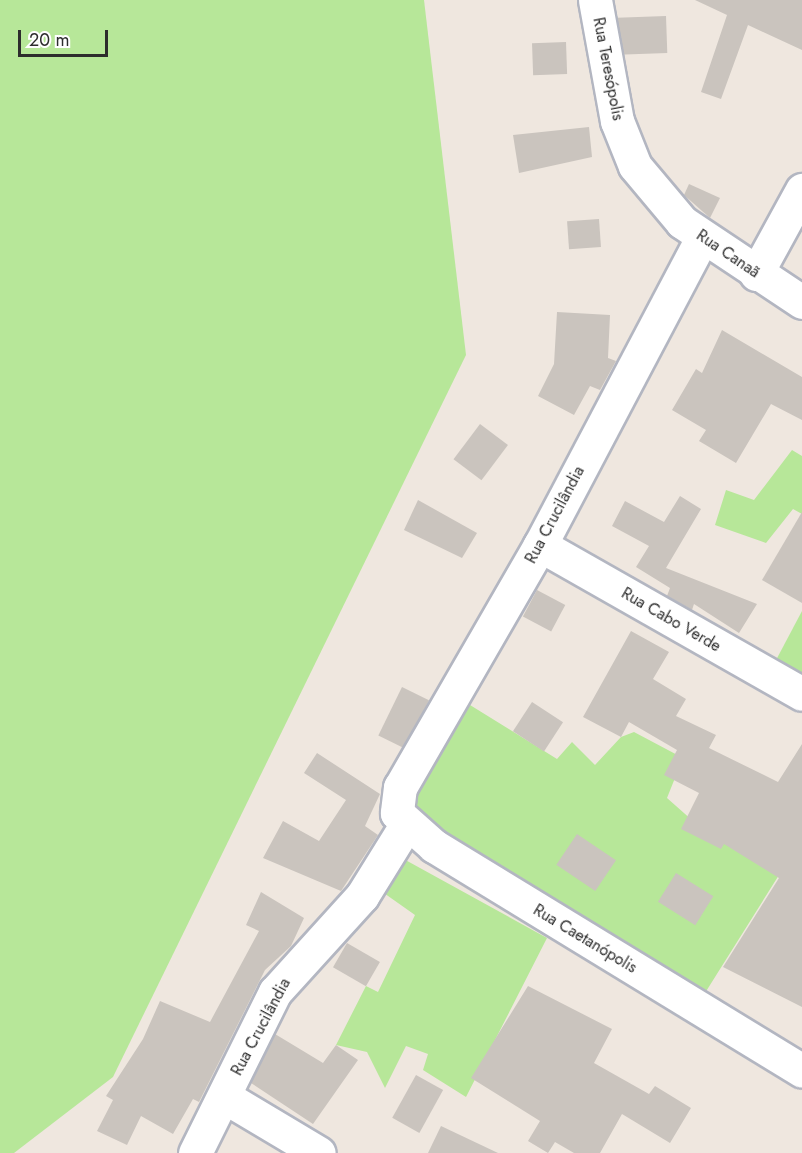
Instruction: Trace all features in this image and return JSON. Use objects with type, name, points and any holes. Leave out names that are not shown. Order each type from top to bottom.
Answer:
[{"type":"street","name":"Rua Teresópolis","points":[[595,0],[617,121],[635,166],[661,199]]},
{"type":"street","points":[[756,274],[802,190]]},
{"type":"street","name":"Rua Canaã","points":[[661,199],[702,238],[802,302]]},
{"type":"street","name":"Rua Crucilândia","points":[[195,1153],[225,1097],[275,992],[362,896],[406,825],[397,813],[400,787],[540,545],[702,238]]},
{"type":"street","name":"Rua Cabo Verde","points":[[540,545],[802,694]]},
{"type":"street","name":"Rua Caetanópolis","points":[[406,825],[802,1071]]},
{"type":"street","points":[[225,1097],[319,1153]]},
{"type":"green space","points":[[0,0],[424,0],[466,355],[113,1077],[14,1153],[0,1153]]},
{"type":"green space","points":[[792,450],[802,456],[802,514],[793,509],[766,543],[715,525],[726,490],[754,500]]},
{"type":"green space","points":[[802,611],[802,677],[775,662]]},
{"type":"green space","points":[[470,705],[557,759],[572,742],[595,765],[621,737],[634,732],[683,758],[667,798],[693,821],[779,875],[705,993],[406,810]]},
{"type":"green space","points":[[400,857],[547,938],[466,1097],[423,1070],[428,1054],[406,1046],[385,1088],[367,1052],[336,1045],[366,986],[378,992],[415,915],[381,891]]},
{"type":"building","points":[[695,0],[802,0],[802,50],[748,25],[721,99],[701,92],[727,15]]},
{"type":"building","points":[[666,16],[667,53],[618,55],[617,18]]},
{"type":"building","points":[[566,42],[567,74],[533,75],[532,43]]},
{"type":"building","points":[[589,127],[592,157],[519,173],[513,135]]},
{"type":"building","points":[[689,184],[720,198],[710,218],[684,195]]},
{"type":"building","points":[[599,219],[601,247],[569,249],[567,221]]},
{"type":"building","points":[[557,312],[610,315],[608,358],[616,361],[600,390],[590,386],[574,415],[538,396],[554,364]]},
{"type":"building","points":[[722,330],[802,377],[802,420],[771,404],[736,463],[699,441],[706,430],[672,410],[696,369],[702,373]]},
{"type":"building","points":[[480,424],[508,445],[481,480],[454,459]]},
{"type":"building","points":[[680,496],[701,509],[666,568],[757,604],[739,633],[694,604],[692,610],[667,596],[670,588],[636,567],[649,546],[612,526],[625,501],[664,522]]},
{"type":"building","points":[[418,500],[477,533],[462,558],[404,530]]},
{"type":"building","points":[[802,512],[802,603],[762,580]]},
{"type":"building","points":[[537,590],[565,605],[551,632],[523,616]]},
{"type":"building","points":[[631,631],[669,652],[653,679],[686,699],[676,716],[716,735],[709,748],[778,782],[802,744],[802,1007],[723,967],[779,878],[724,844],[721,849],[681,829],[699,793],[664,775],[677,750],[629,722],[621,737],[583,717]]},
{"type":"building","points":[[402,687],[429,700],[405,749],[378,736]]},
{"type":"building","points":[[532,702],[563,722],[544,752],[513,731]]},
{"type":"building","points":[[317,753],[380,794],[365,826],[378,835],[341,891],[263,858],[283,821],[319,841],[346,800],[304,773]]},
{"type":"building","points":[[577,834],[616,860],[595,891],[556,865]]},
{"type":"building","points":[[676,873],[713,896],[695,925],[658,902]]},
{"type":"building","points":[[261,892],[304,918],[291,946],[265,970],[199,1102],[193,1099],[173,1134],[141,1116],[127,1145],[97,1131],[113,1100],[106,1096],[143,1039],[160,1001],[210,1022],[259,931],[246,925]]},
{"type":"building","points":[[347,943],[380,962],[366,986],[333,967]]},
{"type":"building","points":[[528,986],[612,1029],[594,1063],[649,1094],[655,1086],[691,1108],[670,1143],[622,1114],[600,1153],[574,1153],[555,1142],[548,1153],[528,1141],[540,1121],[471,1078]]},
{"type":"building","points":[[275,1034],[323,1063],[336,1045],[358,1060],[313,1124],[251,1083]]},
{"type":"building","points":[[416,1075],[443,1090],[419,1133],[392,1118]]},
{"type":"building","points":[[441,1126],[498,1153],[428,1153]]}]
